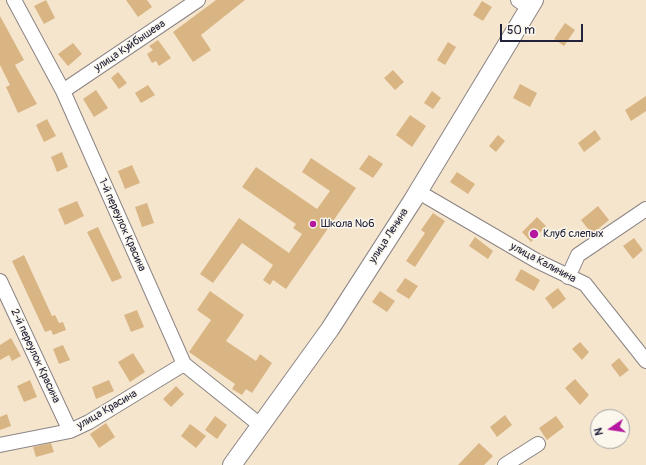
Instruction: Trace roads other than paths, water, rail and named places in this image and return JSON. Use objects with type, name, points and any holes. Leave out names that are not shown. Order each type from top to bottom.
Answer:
[{"type":"main road","name":"улица Ленина","points":[[232,465],[330,329],[417,191],[527,3]]},
{"type":"street","name":"1-й переулок Красина","points":[[14,0],[62,92],[184,364],[260,425]]},
{"type":"street","name":"улица Куйбышева","points":[[62,92],[198,0]]},
{"type":"street","name":"улица Калинина","points":[[417,191],[537,261],[585,284],[646,361]]},
{"type":"street","points":[[568,276],[578,255],[646,209]]},
{"type":"street","name":"2-й переулок Красина","points":[[0,281],[70,431]]},
{"type":"street","name":"улица Красина","points":[[0,445],[70,431],[89,422],[184,364]]},
{"type":"street","points":[[505,465],[538,444]]},
{"type":"place","name":"Школа №6","points":[[313,224]]},
{"type":"place","name":"Клуб слепых","points":[[534,234]]}]
